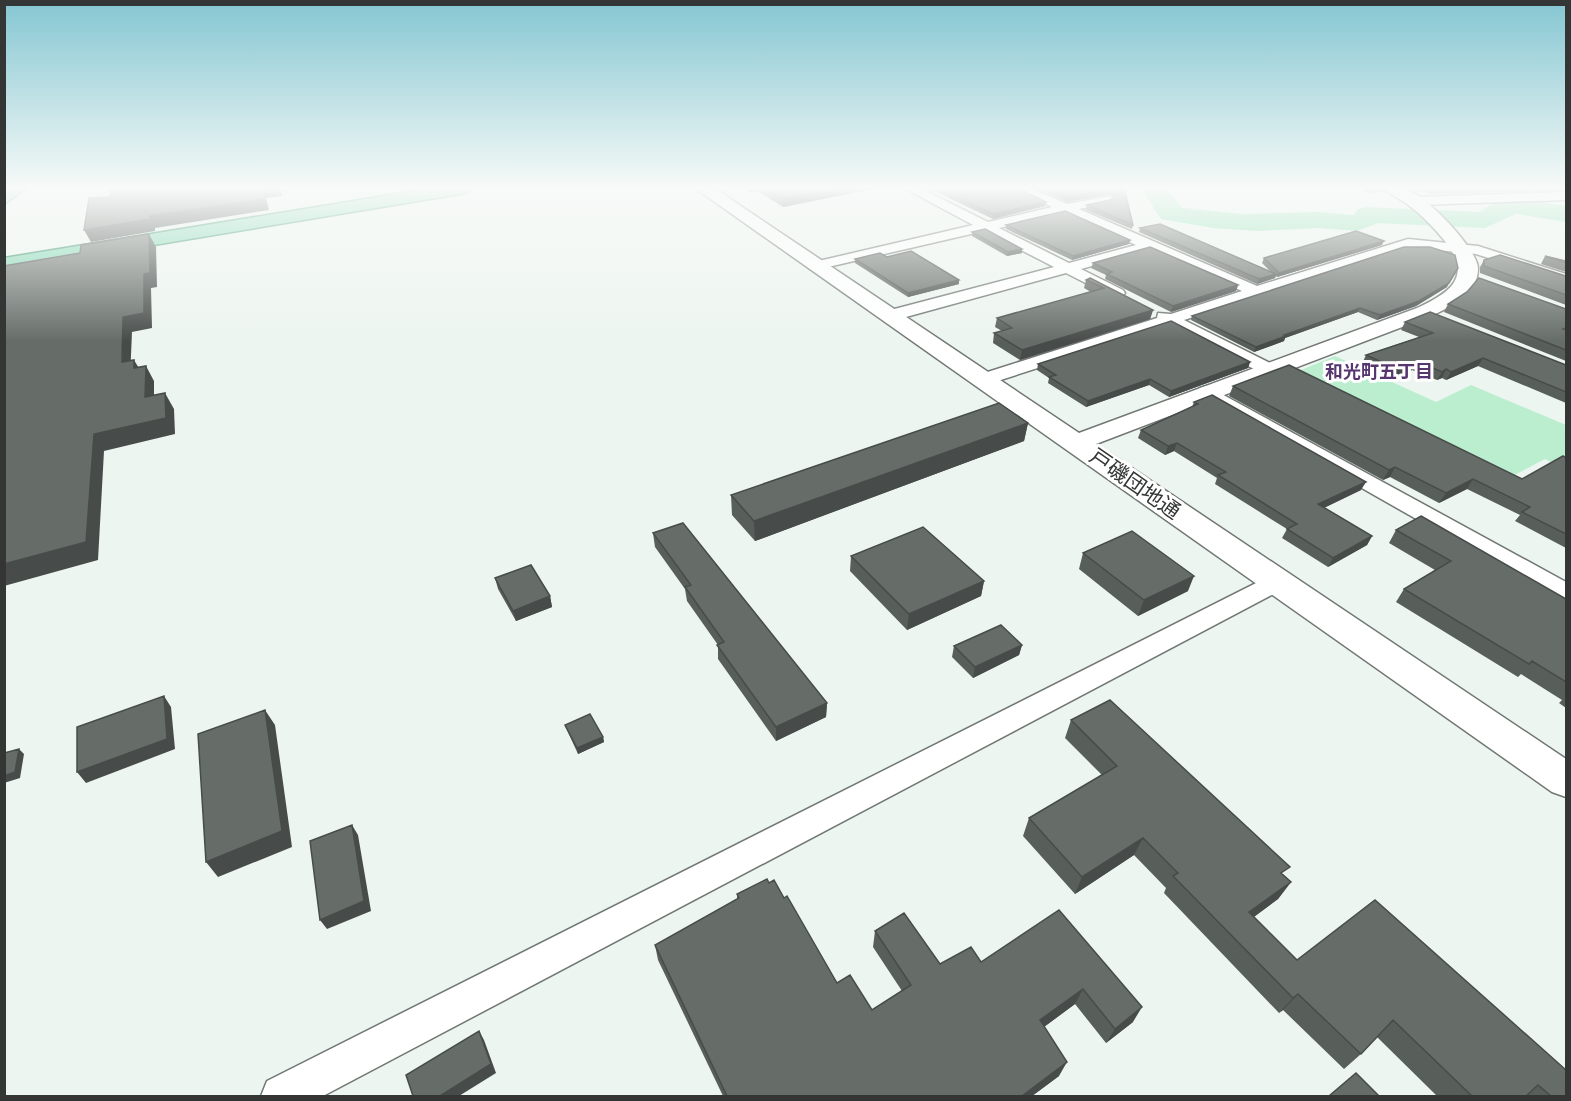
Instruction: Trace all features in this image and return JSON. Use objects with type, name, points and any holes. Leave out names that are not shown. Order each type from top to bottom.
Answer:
[{"type":"main road","points":[[4,264],[154,239]]},
{"type":"street","name":"戸磯団地通","points":[[777,239],[1566,780]]},
{"type":"street","points":[[815,266],[926,239]]},
{"type":"street","points":[[1010,239],[1130,300]]},
{"type":"street","points":[[1138,239],[1257,292]]},
{"type":"street","points":[[1076,443],[1443,303],[1472,278],[1468,261],[1452,239]]},
{"type":"street","points":[[982,380],[1408,243],[1458,246],[1514,261],[1566,279]]},
{"type":"street","points":[[889,316],[1151,245]]},
{"type":"street","points":[[1514,261],[1533,258],[1566,263]]},
{"type":"street","points":[[1150,310],[1270,370]]},
{"type":"street","points":[[1424,312],[1446,321]]},
{"type":"street","points":[[1207,392],[1566,593]]},
{"type":"street","points":[[282,1096],[1276,582]]},
{"type":"green space","points":[[1335,356],[1436,402],[1471,385],[1566,425],[1566,469],[1545,459],[1511,477],[1294,373]]},
{"type":"building","points":[[116,239],[149,239],[150,273],[144,274],[144,313],[123,317],[122,362],[134,360],[134,368],[146,366],[145,397],[165,393],[166,418],[94,434],[86,542],[4,564],[4,266],[80,253],[81,245]]},
{"type":"building","points":[[985,239],[1004,239],[1022,249],[1008,252]]},
{"type":"building","points":[[1037,239],[1130,240],[1073,256]]},
{"type":"building","points":[[1167,239],[1196,239],[1276,274],[1259,279]]},
{"type":"building","points":[[1327,239],[1384,241],[1279,273],[1264,258]]},
{"type":"building","points":[[1150,247],[1238,285],[1173,306],[1107,274],[1112,272],[1093,263]]},
{"type":"building","points":[[1404,247],[1430,247],[1455,255],[1458,268],[1449,283],[1419,301],[1380,315],[1360,308],[1256,347],[1192,316]]},
{"type":"building","points":[[911,251],[959,280],[908,293],[855,259],[880,253],[887,257]]},
{"type":"building","points":[[1500,255],[1566,276],[1566,295],[1484,266],[1484,260]]},
{"type":"building","points":[[1090,278],[1153,310],[1022,350],[994,333],[1012,328],[997,318],[1104,288],[1086,280]]},
{"type":"building","points":[[1479,278],[1566,309],[1566,328],[1563,329],[1566,330],[1566,350],[1448,304],[1467,292]]},
{"type":"building","points":[[1430,312],[1566,365],[1566,392],[1483,358],[1451,372],[1446,369],[1442,372],[1417,361],[1397,369],[1366,355],[1433,333],[1405,322]]},
{"type":"building","points":[[1171,321],[1250,362],[1171,391],[1150,379],[1088,401],[1049,377],[1056,375],[1038,364]]},
{"type":"building","points":[[1289,365],[1522,479],[1563,456],[1566,458],[1566,534],[1522,512],[1530,507],[1473,479],[1446,493],[1395,467],[1389,470],[1233,386]]},
{"type":"building","points":[[1212,395],[1366,482],[1318,504],[1372,536],[1333,558],[1287,529],[1297,524],[1218,475],[1226,472],[1177,443],[1168,446],[1141,430],[1198,404],[1194,402]]},
{"type":"building","points":[[999,403],[1028,423],[754,521],[731,495]]},
{"type":"building","points":[[1421,516],[1566,599],[1566,682],[1532,661],[1529,664],[1404,589],[1451,561],[1396,530]]},
{"type":"building","points":[[683,523],[827,703],[776,727],[717,645],[724,642],[685,587],[691,585],[653,533]]},
{"type":"building","points":[[923,527],[984,581],[909,614],[851,556]]},
{"type":"building","points":[[1132,531],[1194,576],[1144,600],[1083,553]]},
{"type":"building","points":[[531,565],[550,596],[513,611],[495,578]]},
{"type":"building","points":[[1001,625],[1022,645],[975,667],[954,646]]},
{"type":"building","points":[[164,696],[167,739],[77,772],[77,727]]},
{"type":"building","points":[[1110,700],[1290,867],[1281,873],[1291,882],[1249,912],[1297,960],[1375,900],[1566,1070],[1566,1096],[1551,1096],[1538,1085],[1526,1096],[1472,1096],[1393,1020],[1361,1054],[1298,994],[1293,998],[1173,876],[1178,873],[1143,838],[1082,877],[1029,818],[1117,766],[1071,720]]},
{"type":"building","points":[[265,710],[282,831],[206,862],[198,734]]},
{"type":"building","points":[[590,714],[603,737],[577,748],[565,725]]},
{"type":"building","points":[[19,749],[15,772],[4,776],[4,753]]},
{"type":"building","points":[[352,825],[364,901],[320,920],[310,841]]},
{"type":"building","points":[[767,879],[769,883],[774,880],[784,898],[787,896],[837,983],[850,975],[872,1010],[911,985],[875,931],[904,913],[940,964],[971,947],[981,962],[1059,910],[1142,1007],[1115,1029],[1083,989],[1040,1020],[1067,1062],[1022,1096],[727,1096],[655,945],[739,898],[737,894]]},
{"type":"building","points":[[479,1031],[491,1064],[440,1096],[413,1096],[406,1075]]},
{"type":"building","points":[[1356,1073],[1379,1096],[1329,1096]]},
{"type":"district","name":"和光町五丁目","points":[[1379,372]]}]
